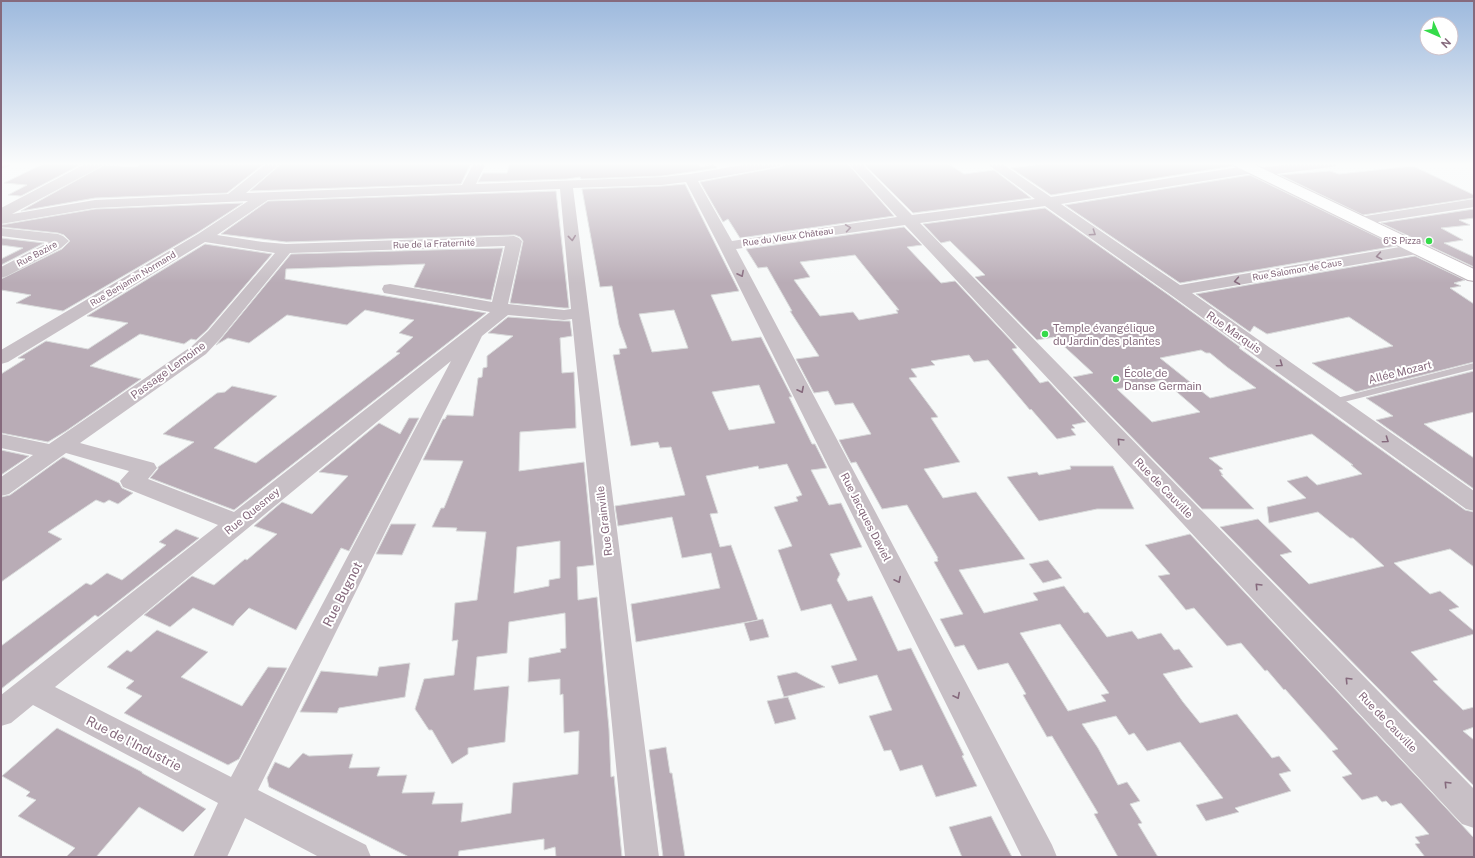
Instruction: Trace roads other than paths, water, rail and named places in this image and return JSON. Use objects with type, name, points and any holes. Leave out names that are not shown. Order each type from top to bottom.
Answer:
[{"type":"main road","points":[[1322,203],[1474,276]]},
{"type":"street","points":[[1,214],[22,203]]},
{"type":"street","points":[[1,220],[96,204],[118,203]]},
{"type":"street","name":"Rue Benjamin Normand","points":[[1,358],[203,237],[255,203]]},
{"type":"street","name":"Rue Grainville","points":[[568,203],[642,857]]},
{"type":"street","name":"Rue Jacques Daviel","points":[[703,203],[1040,857]]},
{"type":"street","name":"Rue de Cauville","points":[[892,203],[1474,812]]},
{"type":"street","name":"Rue du Vieux Château","points":[[726,246],[1039,203]]},
{"type":"street","name":"Rue Marquis","points":[[1049,203],[1177,291],[1474,502]]},
{"type":"street","points":[[1359,221],[1474,203]]},
{"type":"street","name":"Rue Bazire","points":[[1,232],[58,239],[61,241],[1,273]]},
{"type":"street","points":[[203,237],[263,247],[286,249]]},
{"type":"street","name":"Rue de la Fraternité","points":[[286,249],[514,241],[502,308]]},
{"type":"street","name":"Passage Lemoine","points":[[1,488],[199,350],[214,335],[286,249]]},
{"type":"street","name":"Rue Salomon de Caus","points":[[1177,291],[1417,249]]},
{"type":"street","points":[[390,289],[502,308],[564,315],[580,313]]},
{"type":"street","name":"Rue Quesney","points":[[1,713],[475,333],[502,308]]},
{"type":"street","name":"Rue Bugnot","points":[[210,857],[238,797],[475,333]]},
{"type":"street","points":[[1,441],[57,448],[146,468],[131,481],[237,523]]},
{"type":"street","name":"Rue de l'Industrie","points":[[31,689],[354,857]]},
{"type":"lane","name":"Allée Mozart","points":[[1332,402],[1474,366]]},
{"type":"place","name":"6'S Pizza","points":[[1429,241]]},
{"type":"place","name":"Temple évangélique du Jardin des plantes","points":[[1045,334]]},
{"type":"place","name":"École de Danse Germain","points":[[1116,379]]}]
